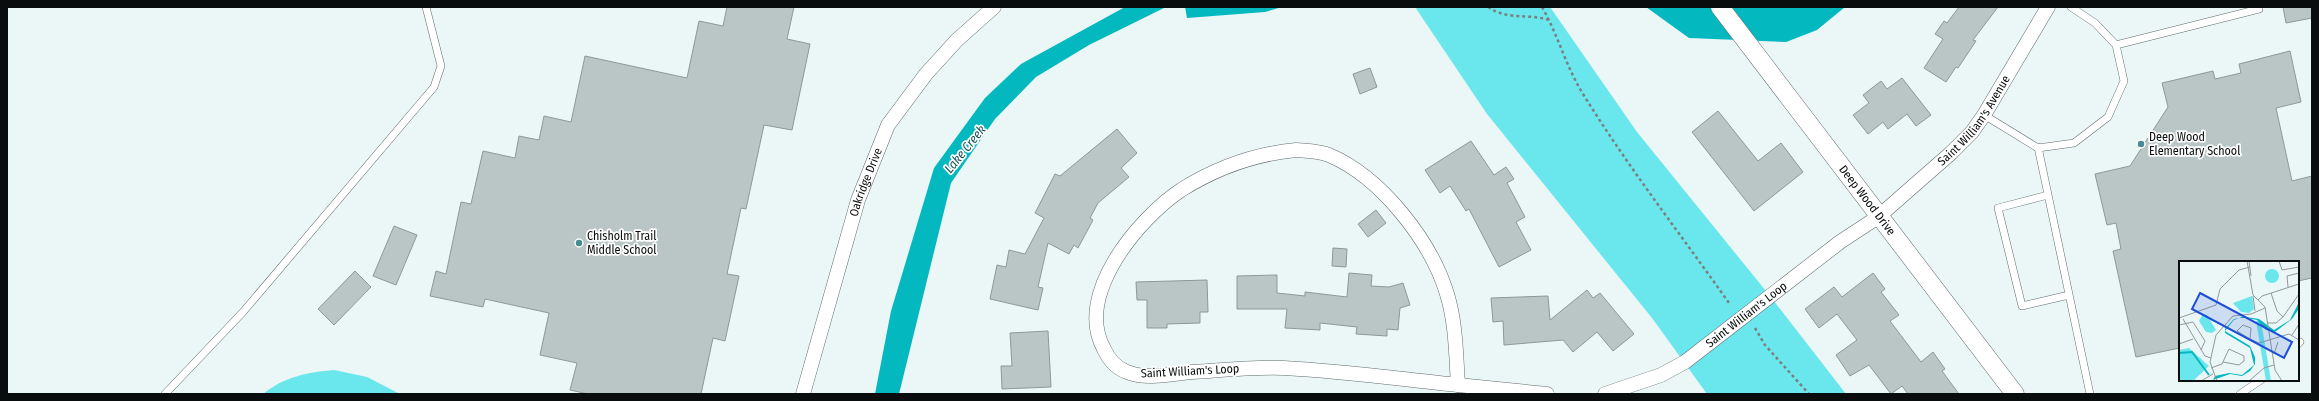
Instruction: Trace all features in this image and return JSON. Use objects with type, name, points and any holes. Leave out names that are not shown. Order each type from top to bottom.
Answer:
[{"type":"street","name":"Oakridge Drive","points":[[803,394],[858,200],[888,125],[926,74],[957,40],[994,7]]},
{"type":"street","name":"Deep Wood Drive","points":[[1720,7],[1878,217],[1951,309],[2015,394]]},
{"type":"street","name":"Saint William's Avenue","points":[[1878,217],[1951,154],[1972,132],[1984,115],[2048,7]]},
{"type":"street","name":"Saint William's Loop","points":[[1458,385],[1452,316],[1447,293],[1433,259],[1409,223],[1381,190],[1364,176],[1344,163],[1329,155],[1314,151],[1281,152],[1243,160],[1204,176],[1180,191],[1157,209],[1128,241],[1109,273],[1096,306],[1095,327],[1099,341],[1108,358],[1115,366],[1127,372],[1144,376],[1241,368],[1284,368],[1547,394]]},
{"type":"street","name":"Saint William's Loop","points":[[1605,394],[1661,375],[1685,362],[1840,242],[1878,217]]},
{"type":"lane","points":[[166,394],[243,312],[434,87],[441,66],[426,7]]},
{"type":"lane","points":[[1984,115],[2038,147],[2074,143],[2108,117],[2124,81],[2116,45],[2095,23],[2071,7]]},
{"type":"lane","points":[[2116,45],[2259,9]]},
{"type":"lane","points":[[2038,147],[2090,394]]},
{"type":"lane","points":[[2048,195],[1998,208],[2022,306],[2069,295]]},
{"type":"lane","points":[[2240,394],[2260,381]]},
{"type":"path","points":[[1488,7],[1508,16],[1538,17],[1550,20]]},
{"type":"path","points":[[1542,7],[1550,20],[1565,62],[1581,90],[1642,182],[1729,303]]},
{"type":"path","points":[[1753,326],[1765,345],[1809,394]]},
{"type":"shaded area","points":[[1415,7],[1550,7],[1637,132],[1770,296],[1846,394],[1707,394],[1652,318],[1487,114]]},
{"type":"shaded area","points":[[334,370],[367,377],[400,394],[263,394],[279,383],[288,379],[315,372]]},
{"type":"water","name":"Lake Creek","points":[[1125,7],[1166,7],[1089,45],[1036,77],[995,119],[951,183],[899,394],[875,394],[891,311],[934,168],[985,98],[1021,64]]},
{"type":"water","points":[[1185,7],[1282,7],[1265,12],[1187,18]]},
{"type":"water","points":[[1646,7],[1845,7],[1817,30],[1786,42],[1689,38]]},
{"type":"building","points":[[727,7],[794,7],[787,39],[810,44],[792,130],[764,125],[746,209],[741,208],[727,274],[739,276],[725,341],[713,338],[701,394],[588,394],[570,390],[577,363],[540,355],[549,313],[485,299],[483,307],[430,296],[436,271],[446,274],[461,202],[471,204],[483,151],[515,158],[519,136],[539,140],[544,116],[571,122],[585,56],[687,78],[699,21],[723,26]]},
{"type":"building","points":[[1959,7],[1998,7],[1973,40],[1976,41],[1958,68],[1956,67],[1946,82],[1924,68],[1943,39],[1935,34],[1944,21],[1947,23]]},
{"type":"building","points":[[2283,7],[2312,7],[2312,18],[2286,23]]},
{"type":"building","points":[[2290,51],[2301,102],[2276,108],[2292,181],[2312,176],[2312,278],[2299,281],[2299,261],[2179,261],[2179,348],[2136,357],[2113,251],[2121,249],[2116,223],[2107,225],[2095,174],[2130,166],[2168,107],[2162,83],[2213,71],[2215,79],[2241,73],[2239,64]]},
{"type":"building","points":[[1370,68],[1377,87],[1360,94],[1353,74]]},
{"type":"building","points":[[1902,78],[1931,115],[1916,126],[1907,114],[1888,129],[1883,122],[1868,134],[1853,115],[1869,103],[1863,95],[1881,81],[1887,89]]},
{"type":"building","points":[[1718,111],[1758,161],[1781,143],[1803,172],[1754,211],[1692,132]]},
{"type":"building","points":[[1117,129],[1137,153],[1121,168],[1129,177],[1098,203],[1090,218],[1093,220],[1078,248],[1074,245],[1069,254],[1048,243],[1038,287],[1043,288],[1038,310],[990,299],[997,265],[1006,267],[1009,250],[1025,254],[1044,218],[1035,213],[1055,174],[1060,176]]},
{"type":"building","points":[[1471,141],[1494,175],[1506,167],[1514,179],[1507,183],[1525,217],[1516,222],[1531,250],[1499,267],[1469,209],[1466,211],[1450,186],[1440,193],[1425,170]]},
{"type":"building","points":[[1376,210],[1386,223],[1368,237],[1358,224]]},
{"type":"building","points":[[394,226],[417,235],[396,285],[373,276]]},
{"type":"building","points":[[1333,248],[1347,249],[1346,267],[1332,266]]},
{"type":"building","points":[[355,271],[371,287],[334,325],[318,309]]},
{"type":"building","points":[[1349,273],[1372,275],[1371,286],[1389,287],[1403,283],[1410,305],[1400,308],[1398,330],[1387,329],[1387,336],[1356,334],[1357,327],[1320,323],[1320,330],[1285,328],[1287,309],[1237,309],[1237,276],[1277,275],[1277,293],[1305,296],[1305,292],[1347,297]]},
{"type":"building","points":[[1873,273],[1885,289],[1881,292],[1899,315],[1890,321],[1921,362],[1933,352],[1945,369],[1942,371],[1959,394],[1908,394],[1902,386],[1891,394],[1869,365],[1850,376],[1836,355],[1857,340],[1837,314],[1819,328],[1805,309],[1834,287],[1842,297]]},
{"type":"building","points":[[1207,280],[1208,312],[1200,312],[1200,323],[1167,324],[1167,328],[1147,328],[1147,300],[1137,300],[1136,282]]},
{"type":"building","points":[[1587,290],[1593,298],[1600,293],[1634,334],[1613,351],[1597,332],[1573,352],[1563,340],[1504,345],[1503,321],[1493,322],[1491,298],[1548,296],[1550,320]]},
{"type":"building","points":[[1048,331],[1051,387],[1002,389],[1001,366],[1012,366],[1010,333]]},
{"type":"place","name":"Deep Wood Elementary School","points":[[2141,144]]},
{"type":"place","name":"Chisholm Trail Middle School","points":[[579,243]]}]
